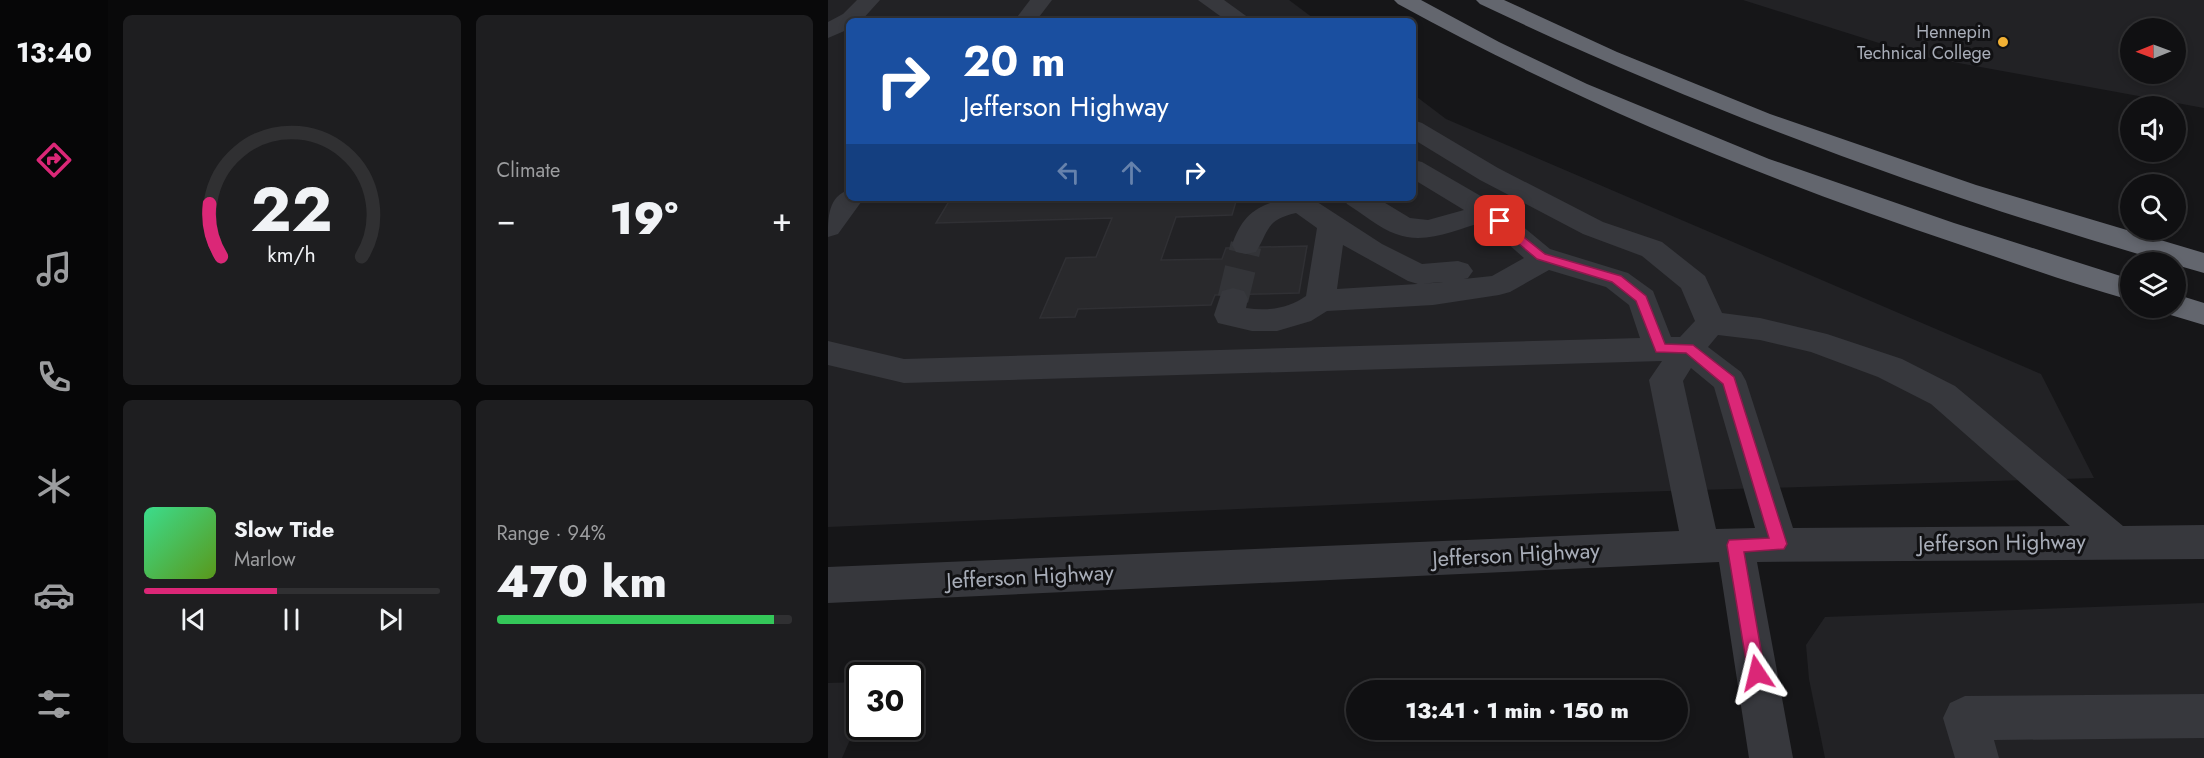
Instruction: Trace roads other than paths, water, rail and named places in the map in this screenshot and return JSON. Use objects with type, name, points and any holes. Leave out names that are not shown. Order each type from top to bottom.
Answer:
[{"type":"highway","points":[[1405,0],[1446,23],[1613,104],[1707,142],[1954,233],[2120,287]]},
{"type":"highway","points":[[1487,0],[1609,57],[1761,119],[1966,191],[2204,263]]},
{"type":"highway","points":[[2186,308],[2204,314]]},
{"type":"street","points":[[852,18],[869,0]]},
{"type":"street","points":[[1027,18],[1041,0]]},
{"type":"street","points":[[1209,0],[1237,18]]},
{"type":"street","points":[[828,30],[846,21]]},
{"type":"street","points":[[1416,130],[1490,174],[1593,228],[1652,249],[1694,283]]},
{"type":"street","points":[[1416,170],[1488,212],[1529,245],[1617,279],[1642,299],[1729,381],[1779,544]]},
{"type":"street","points":[[828,228],[848,201]]},
{"type":"street","points":[[1246,245],[1257,218],[1296,201],[1372,251],[1418,274],[1463,270],[1498,262],[1529,245],[1596,252],[1694,283]]},
{"type":"street","points":[[1362,201],[1404,227],[1428,230],[1488,212]]},
{"type":"street","points":[[1320,301],[1332,225]]},
{"type":"street","points":[[1233,298],[1229,315],[1242,320],[1293,317],[1311,309],[1320,301],[1433,294],[1499,285],[1529,245]]},
{"type":"street","points":[[1694,283],[1686,340],[1666,380],[1718,546],[1771,758]]},
{"type":"street","points":[[828,353],[904,371],[1686,340],[1760,329],[1816,342],[1890,368],[1943,395],[2114,541]]},
{"type":"street","name":"Jefferson Highway","points":[[828,585],[1779,544],[2204,542]]},
{"type":"street","points":[[1977,758],[1965,718],[2204,716]]},
{"type":"tunnel","points":[[1233,299],[1246,245]]},
{"type":"place","name":"Hennepin Technical College","points":[[2003,42]]}]
